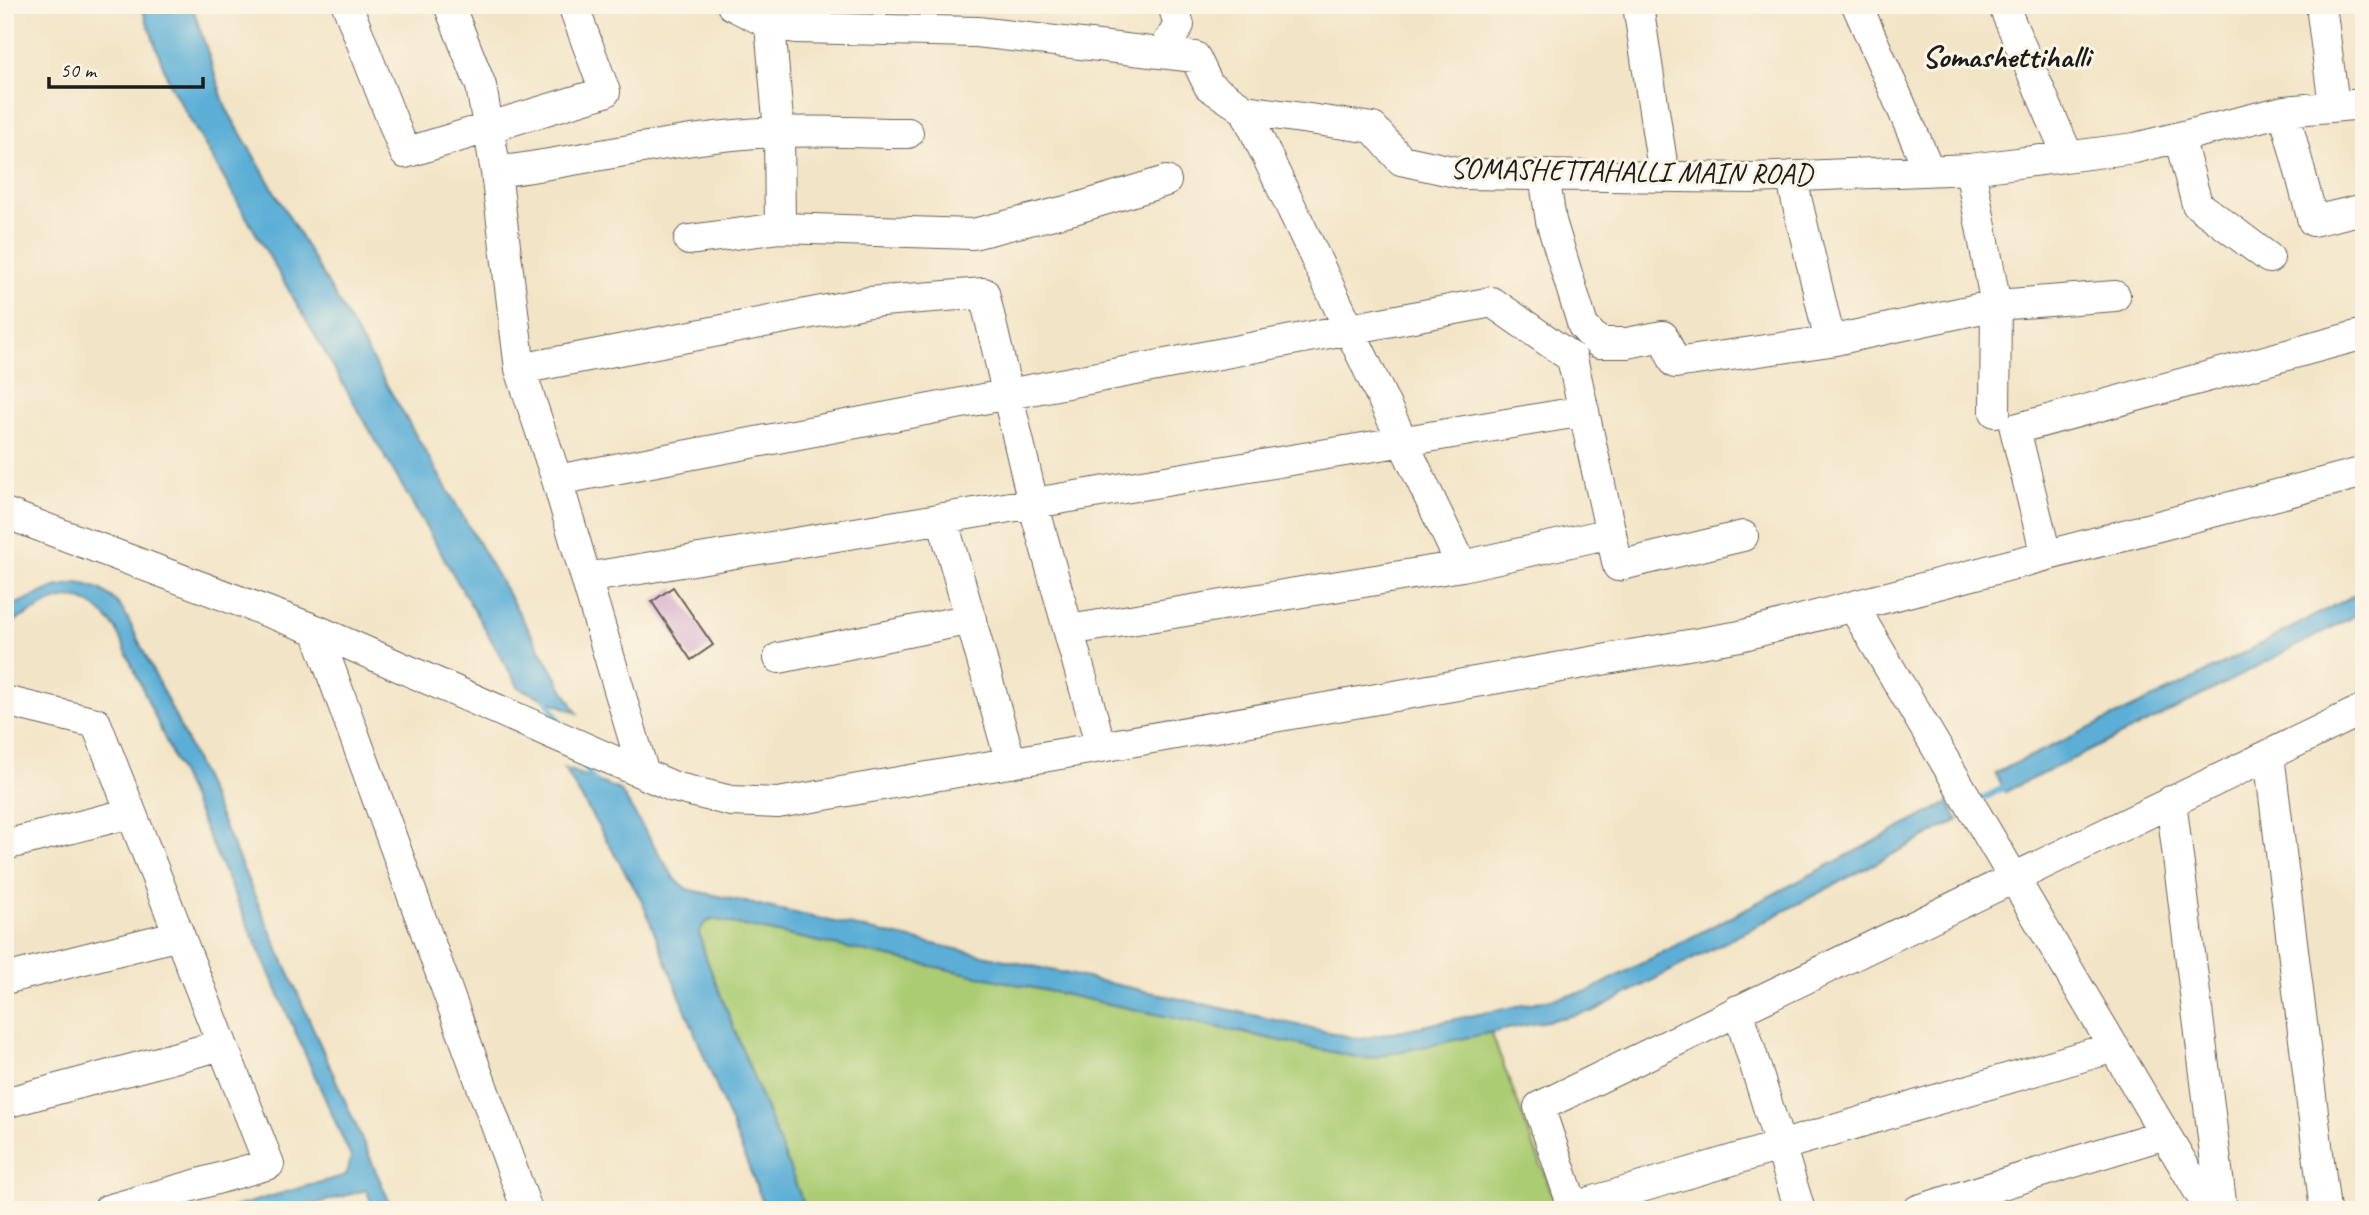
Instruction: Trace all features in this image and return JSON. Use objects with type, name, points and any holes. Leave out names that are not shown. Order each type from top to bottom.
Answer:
[{"type":"street","points":[[347,5],[405,153],[606,92],[573,5]]},
{"type":"street","points":[[449,5],[481,86],[496,172],[520,369],[558,480],[645,774]]},
{"type":"street","points":[[1163,53],[1178,25],[1173,5]]},
{"type":"street","points":[[1638,5],[1664,176]]},
{"type":"street","points":[[1857,5],[1929,170]]},
{"type":"street","points":[[2321,5],[2334,106]]},
{"type":"street","name":"SOMASHETTAHALLI MAIN ROAD","points":[[735,6],[770,24],[847,17],[1195,57],[1209,86],[1245,110],[1373,128],[1401,160],[1465,174],[1791,176],[1970,169],[2135,148],[2284,111],[2364,104]]},
{"type":"street","points":[[2009,7],[2068,156]]},
{"type":"street","points":[[770,24],[779,132],[780,228]]},
{"type":"street","points":[[1245,110],[1462,566]]},
{"type":"street","points":[[2284,111],[2313,221],[2364,209]]},
{"type":"street","points":[[496,172],[566,163],[612,152],[779,132],[908,133]]},
{"type":"street","points":[[2179,137],[2197,204],[2269,258]]},
{"type":"street","points":[[1970,169],[1996,305],[1995,412]]},
{"type":"street","points":[[1544,174],[1551,221],[1583,326],[1599,343],[1627,343],[1662,336],[1675,363],[1830,341],[1996,305],[2115,296]]},
{"type":"street","points":[[1791,176],[1830,341]]},
{"type":"street","points":[[689,240],[780,228],[973,234],[1074,209],[1166,181]]},
{"type":"street","points":[[520,369],[869,302],[984,293],[1033,503],[1101,747]]},
{"type":"street","points":[[558,480],[1007,392],[1492,302],[1572,358],[1618,566],[1743,536]]},
{"type":"street","points":[[2046,555],[2015,429],[2364,334]]},
{"type":"street","points":[[586,578],[1584,411]]},
{"type":"street","points":[[5,513],[316,630],[645,774],[711,798],[778,803],[1740,636],[2364,472]]},
{"type":"street","points":[[942,518],[1011,762]]},
{"type":"street","points":[[1069,630],[1462,566],[1611,533]]},
{"type":"street","points":[[1853,606],[2210,1210]]},
{"type":"street","points":[[779,658],[971,619]]},
{"type":"street","points":[[316,630],[527,1210]]},
{"type":"street","points":[[5,701],[96,723],[269,1164],[159,1203],[108,1210]]},
{"type":"street","points":[[5,716],[34,708]]},
{"type":"street","points":[[2114,1048],[1574,1209],[1539,1107],[2013,877],[2364,711]]},
{"type":"street","points":[[2269,755],[2325,1210]]},
{"type":"street","points":[[2171,802],[2222,1210]]},
{"type":"street","points":[[5,845],[131,813]]},
{"type":"street","points":[[5,979],[179,935]]},
{"type":"street","points":[[1738,1010],[1800,1210]]},
{"type":"street","points":[[5,1103],[222,1045]]},
{"type":"street","points":[[1918,1210],[2165,1134]]},
{"type":"green space","points":[[716,918],[1365,1059],[1491,1032],[1558,1210],[806,1210],[706,958],[699,933],[704,924]]},
{"type":"water","points":[[141,5],[192,5],[226,108],[577,713],[519,688],[170,85]]},
{"type":"water","points":[[78,583],[106,593],[126,615],[185,737],[393,1210],[375,1210],[366,1190],[293,1210],[223,1210],[346,1175],[351,1157],[116,629],[102,613],[89,603],[76,598],[52,602],[5,626],[5,609],[55,587]]},
{"type":"water","points":[[2364,590],[2364,611],[2189,702],[2005,792],[1995,773],[2191,680]]},
{"type":"water","points":[[564,768],[620,790],[674,878],[687,889],[1360,1039],[1589,991],[1949,802],[1958,820],[1594,1011],[1365,1059],[712,919],[704,924],[699,933],[706,958],[806,1210],[766,1210],[641,899]]},
{"type":"building","points":[[673,587],[713,645],[691,660],[652,602]]},
{"type":"waterway","points":[[543,693],[562,726]]},
{"type":"waterway","points":[[580,757],[595,784]]},
{"type":"waterway","points":[[1978,801],[2009,785]]},
{"type":"district","name":"Somashettihalli","points":[[2006,56]]}]
